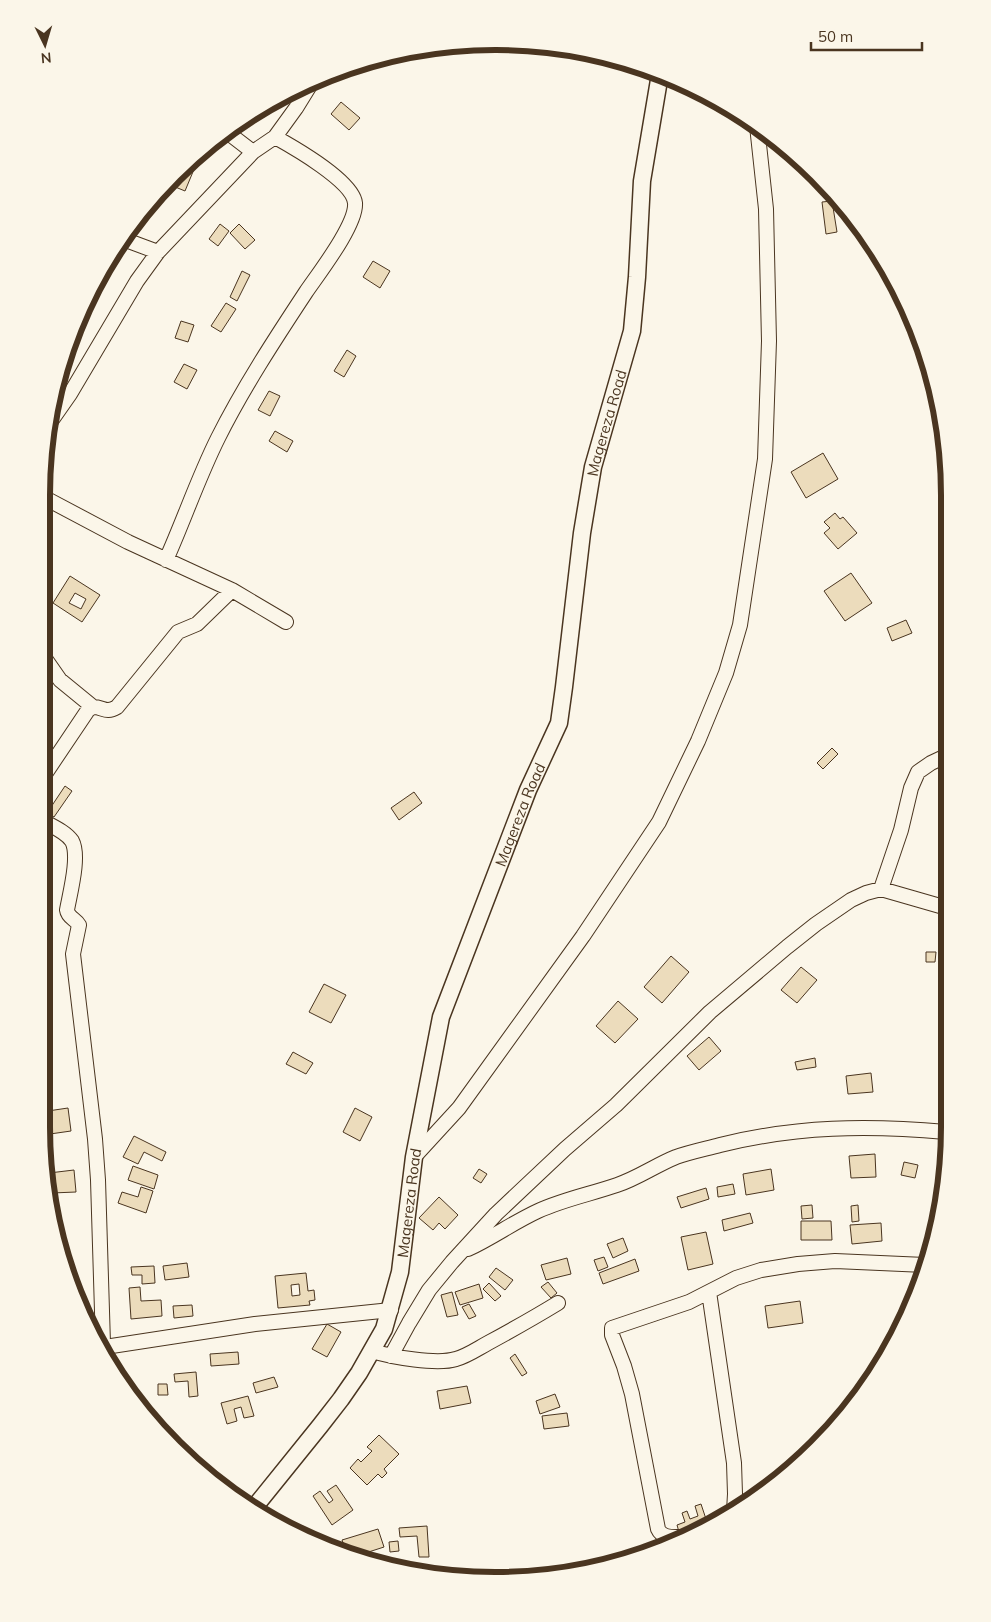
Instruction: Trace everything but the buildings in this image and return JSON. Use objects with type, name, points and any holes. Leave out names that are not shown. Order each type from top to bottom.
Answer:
[{"type":"street","name":"Magereza Road","points":[[257,1503],[320,1426],[345,1392],[384,1329],[391,1310],[400,1272],[414,1158],[441,1017],[528,790],[559,723],[582,533],[593,467],[632,331],[642,181],[659,81]]},
{"type":"street","points":[[59,409],[70,394],[137,281],[158,252],[253,152],[274,137],[305,93]]},
{"type":"street","points":[[232,136],[253,152]]},
{"type":"street","points":[[414,1158],[459,1108],[583,936],[659,822],[698,741],[726,672],[740,626],[765,459],[769,341],[766,209],[758,136]]},
{"type":"street","points":[[166,560],[202,474],[236,405],[331,255],[354,215],[354,199],[344,184],[296,149],[274,137]]},
{"type":"street","points":[[130,241],[158,252]]},
{"type":"street","points":[[50,501],[110,533],[232,590],[286,622]]},
{"type":"street","points":[[50,666],[60,680],[93,707],[111,711],[117,707],[178,632],[197,624],[232,590]]},
{"type":"street","points":[[50,767],[88,710],[93,707]]},
{"type":"street","points":[[881,889],[901,830],[911,788],[918,772],[930,763],[941,758]]},
{"type":"street","points":[[50,825],[66,835],[72,841],[74,848],[75,858],[67,910],[68,915],[79,925],[73,954],[95,1139],[104,1338]]},
{"type":"street","points":[[392,1356],[429,1290],[496,1214],[565,1149],[616,1105],[710,1012],[816,924],[851,900],[881,889],[941,906]]},
{"type":"street","points":[[464,1250],[483,1242],[537,1212],[569,1199],[619,1184],[674,1158],[696,1151],[777,1133],[814,1129],[899,1128],[941,1132]]},
{"type":"street","points":[[670,1536],[665,1536],[658,1529],[632,1394],[611,1330],[614,1326],[689,1302],[748,1273],[798,1264],[836,1261],[919,1265]]},
{"type":"street","points":[[709,1292],[734,1463],[735,1502]]},
{"type":"street","points":[[372,1351],[392,1356],[438,1360],[457,1359],[519,1327],[558,1303]]},
{"type":"street","points":[[107,1345],[255,1324],[391,1310]]}]
